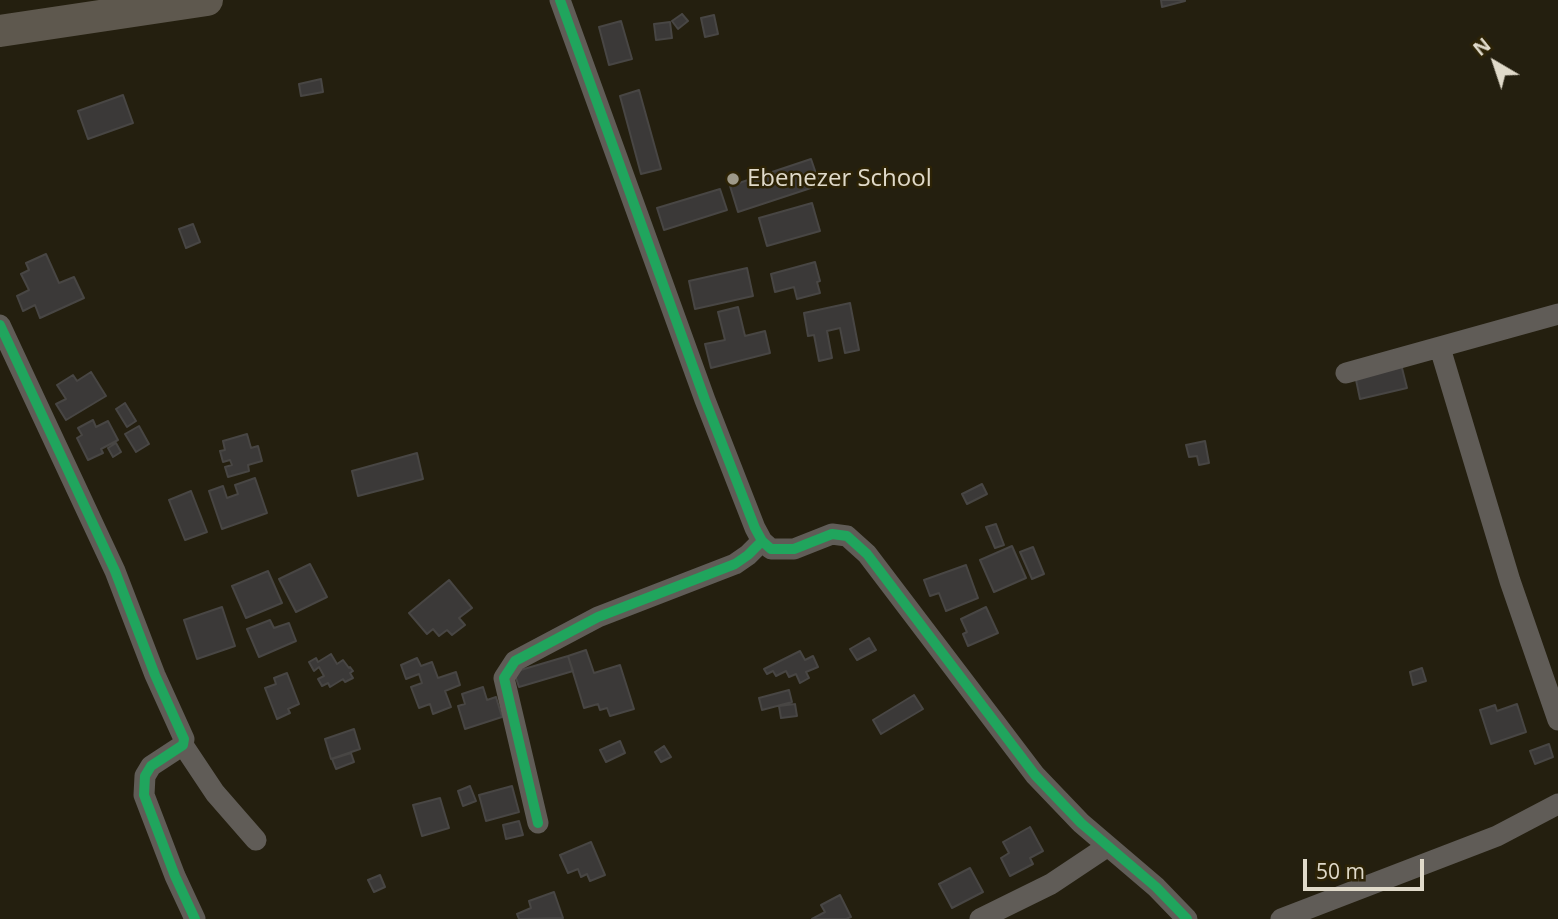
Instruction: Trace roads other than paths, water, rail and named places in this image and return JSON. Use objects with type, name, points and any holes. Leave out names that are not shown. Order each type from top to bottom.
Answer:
[{"type":"highway","points":[[0,31],[207,0]]},
{"type":"street","points":[[560,0],[705,400],[762,541],[771,549],[794,549],[832,534],[847,536],[867,554],[1035,775],[1081,823],[1156,887],[1187,919]]},
{"type":"street","points":[[1346,373],[1558,314]]},
{"type":"street","points":[[0,325],[115,571],[155,675],[184,739],[183,745],[215,793],[256,840]]},
{"type":"street","points":[[1440,348],[1510,581],[1558,720]]},
{"type":"street","points":[[538,822],[503,678],[515,661],[598,617],[735,564],[762,541]]},
{"type":"street","points":[[183,745],[151,766],[145,776],[144,796],[194,919]]},
{"type":"street","points":[[1281,919],[1487,840],[1558,804]]},
{"type":"street","points":[[979,919],[1051,884],[1108,846]]},
{"type":"place","name":"Ebenezer School","points":[[733,179]]}]
